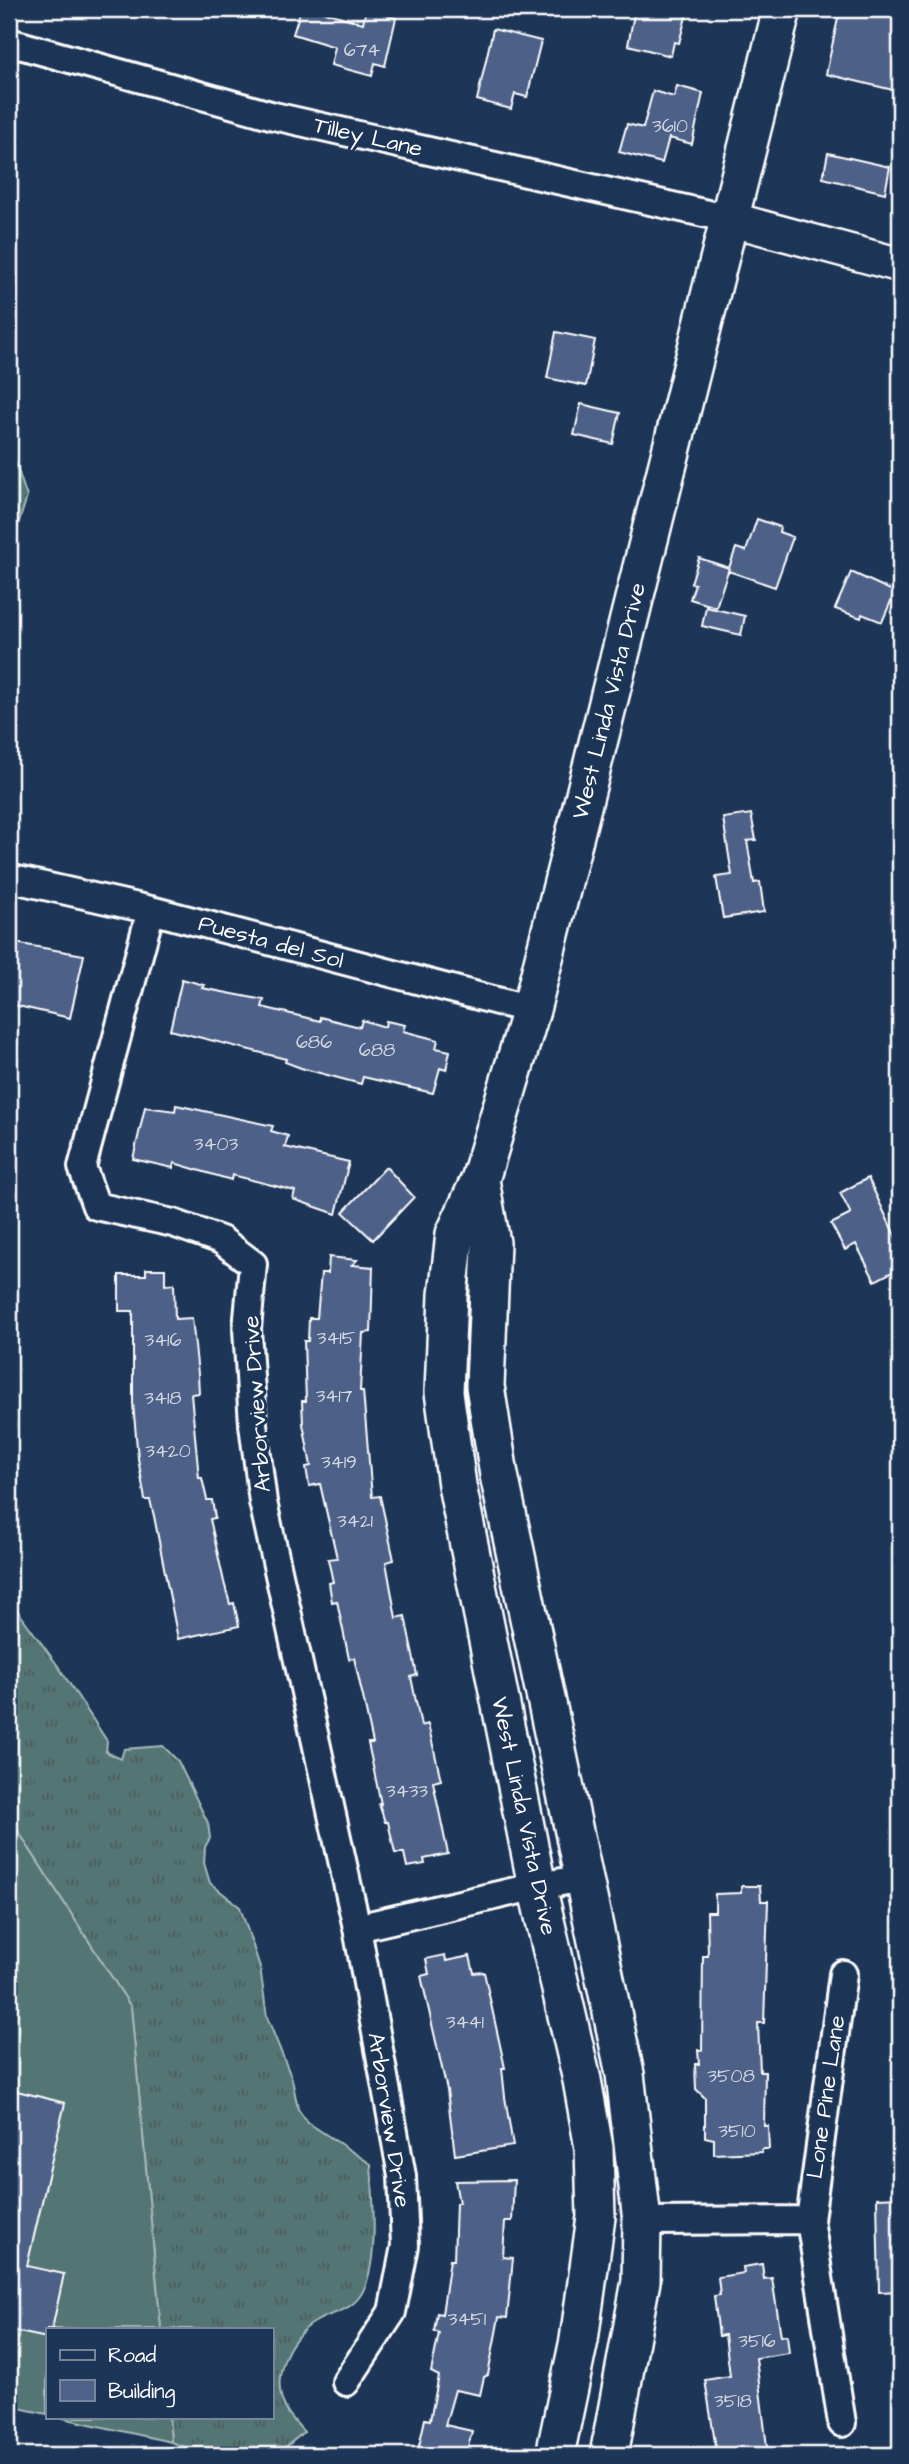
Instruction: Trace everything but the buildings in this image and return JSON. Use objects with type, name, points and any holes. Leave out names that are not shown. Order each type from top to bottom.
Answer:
[{"type":"main road","name":"West Linda Vista Drive","points":[[555,2455],[579,2340],[596,2217],[594,2148],[582,2080],[537,1886],[457,1485],[444,1392],[448,1295],[455,1234],[480,1180],[531,1010],[782,9]]},
{"type":"main road","name":"West Linda Vista Drive","points":[[480,1180],[491,1243],[485,1387],[499,1475],[586,1878],[625,2074],[642,2221],[641,2281],[609,2455]]},
{"type":"street","name":"Tilley Lane","points":[[9,42],[274,116],[730,219]]},
{"type":"street","points":[[730,219],[900,265]]},
{"type":"street","name":"Puesta del Sol","points":[[9,878],[151,910],[531,1010]]},
{"type":"street","name":"Arborview Drive","points":[[151,910],[82,1167],[96,1206],[173,1223],[221,1240],[253,1264],[247,1329],[253,1424],[263,1502],[357,1928],[402,2176],[405,2246],[392,2312],[346,2382]]},
{"type":"street","points":[[357,1928],[537,1886],[586,1878]]},
{"type":"street","name":"Lone Pine Lane","points":[[842,2423],[810,2220],[843,1974]]},
{"type":"street","points":[[642,2221],[810,2220]]},
{"type":"green space","points":[[9,451],[12,452],[27,497],[9,553]]},
{"type":"green space","points":[[9,1599],[58,1666],[107,1741],[106,1752],[121,1759],[124,1749],[163,1746],[178,1761],[208,1823],[210,1838],[205,1847],[204,1863],[210,1883],[240,1907],[260,1967],[267,2017],[292,2079],[298,2109],[307,2122],[371,2164],[374,2232],[366,2283],[355,2302],[305,2329],[289,2349],[281,2374],[282,2399],[289,2414],[304,2432],[277,2454],[205,2455],[171,2442],[169,2418],[273,2418],[273,2328],[161,2328],[131,2007],[9,1817]]},
{"type":"green space","points":[[9,1817],[131,2007],[161,2328],[46,2328],[46,2414],[9,2406]]},
{"type":"green space","points":[[63,2418],[169,2418],[171,2442]]}]
